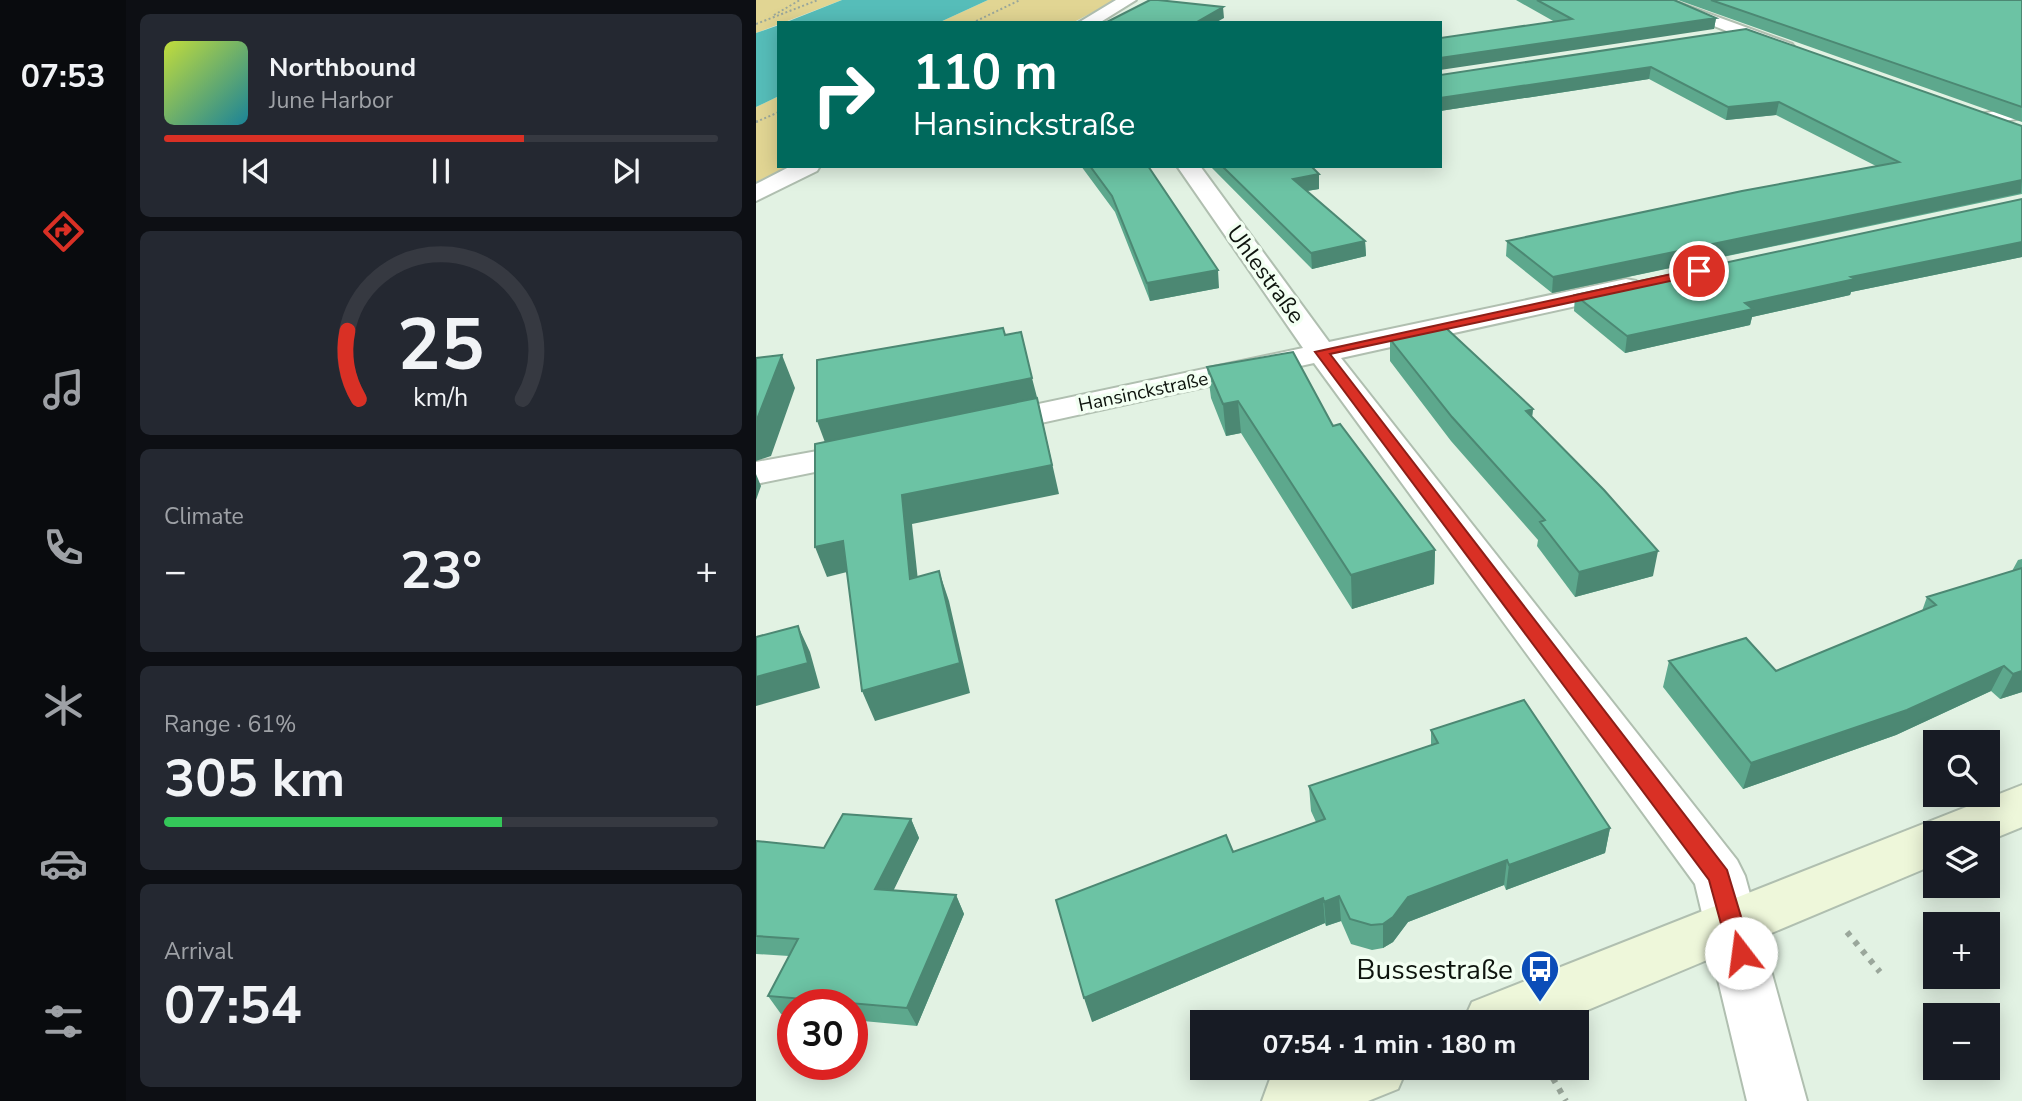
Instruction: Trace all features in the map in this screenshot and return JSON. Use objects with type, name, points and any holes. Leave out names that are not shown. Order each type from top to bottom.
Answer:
[{"type":"street","points":[[1091,21],[1128,0]]},
{"type":"street","points":[[1656,0],[1808,55]]},
{"type":"street","points":[[1702,39],[1744,33]]},
{"type":"street","points":[[2022,112],[1981,116],[2022,132]]},
{"type":"street","points":[[756,194],[806,168]]},
{"type":"street","name":"Uhlestraße","points":[[1189,168],[1321,352],[1719,876],[1734,926]]},
{"type":"street","name":"Hansinckstraße","points":[[960,431],[1658,280]]},
{"type":"street","points":[[756,473],[893,446]]},
{"type":"street","points":[[1984,821],[2022,805]]},
{"type":"street","points":[[1522,1010],[1923,847]]},
{"type":"street","points":[[1734,926],[1777,1101]]},
{"type":"street","points":[[1292,1101],[1346,1080]]},
{"type":"path","points":[[767,19],[800,0]]},
{"type":"path","points":[[756,24],[818,0]]},
{"type":"path","points":[[976,21],[1020,0]]},
{"type":"path","points":[[756,122],[777,113]]},
{"type":"path","points":[[1845,928],[1880,972]]},
{"type":"path","points":[[1554,1080],[1566,1101]]},
{"type":"shaded area","points":[[756,0],[842,0],[787,21],[777,21],[777,25],[756,33]]},
{"type":"shaded area","points":[[988,0],[1116,0],[1076,21],[942,21]]},
{"type":"shaded area","points":[[777,97],[777,168],[786,168],[756,183],[756,107]]},
{"type":"water","points":[[842,0],[988,0],[942,21],[789,21]]},
{"type":"water","points":[[777,26],[777,97],[756,107],[756,33]]},
{"type":"building","points":[[1150,0],[1223,7],[1198,21],[1109,21]]},
{"type":"building","points":[[1537,0],[1674,0],[1716,18],[1442,58],[1442,38],[1572,19]]},
{"type":"building","points":[[1711,0],[2022,0],[2022,107]]},
{"type":"building","points":[[1746,29],[2022,126],[2022,180],[1553,277],[1507,241],[1742,191],[1899,162],[1779,102],[1728,107],[1651,67],[1442,98],[1442,75]]},
{"type":"building","points":[[1091,168],[1149,168],[1218,270],[1147,283],[1112,196]]},
{"type":"building","points":[[1224,168],[1313,168],[1319,174],[1293,179],[1365,241],[1311,253]]},
{"type":"building","points":[[2022,199],[2022,242],[1851,277],[1855,279],[1745,303],[1753,309],[1627,336],[1575,295]]},
{"type":"building","points":[[1003,328],[1005,335],[1021,332],[1032,378],[817,421],[817,360]]},
{"type":"building","points":[[1446,328],[1533,409],[1526,411],[1604,490],[1658,551],[1579,572],[1540,522],[1545,520],[1452,417],[1390,339]]},
{"type":"building","points":[[1293,352],[1333,426],[1340,424],[1435,550],[1351,575],[1238,401],[1223,404],[1207,367]]},
{"type":"building","points":[[782,355],[756,422],[756,358]]},
{"type":"building","points":[[1037,398],[1052,465],[902,495],[910,579],[939,571],[960,663],[862,691],[843,541],[815,547],[815,444]]},
{"type":"building","points":[[2022,568],[2022,671],[2013,674],[2004,666],[1907,710],[1751,763],[1669,661],[1746,638],[1776,671],[1936,605],[1927,597]]},
{"type":"building","points":[[798,626],[808,663],[756,677],[756,637]]},
{"type":"building","points":[[1524,700],[1610,828],[1509,865],[1507,860],[1408,897],[1393,917],[1383,924],[1371,925],[1350,919],[1339,896],[1324,902],[1323,898],[1084,998],[1056,900],[1226,835],[1233,852],[1325,819],[1309,786],[1438,743],[1431,730]]},
{"type":"building","points":[[843,814],[911,819],[875,889],[956,895],[907,1008],[868,1005],[868,989],[777,989],[777,997],[768,996],[798,939],[756,936],[756,841],[824,848]]},
{"type":"place","name":"Bussestraße","points":[[1540,1003]]},
{"type":"route","points":[[1699,271],[1321,352],[1719,876],[1741,953]]}]
